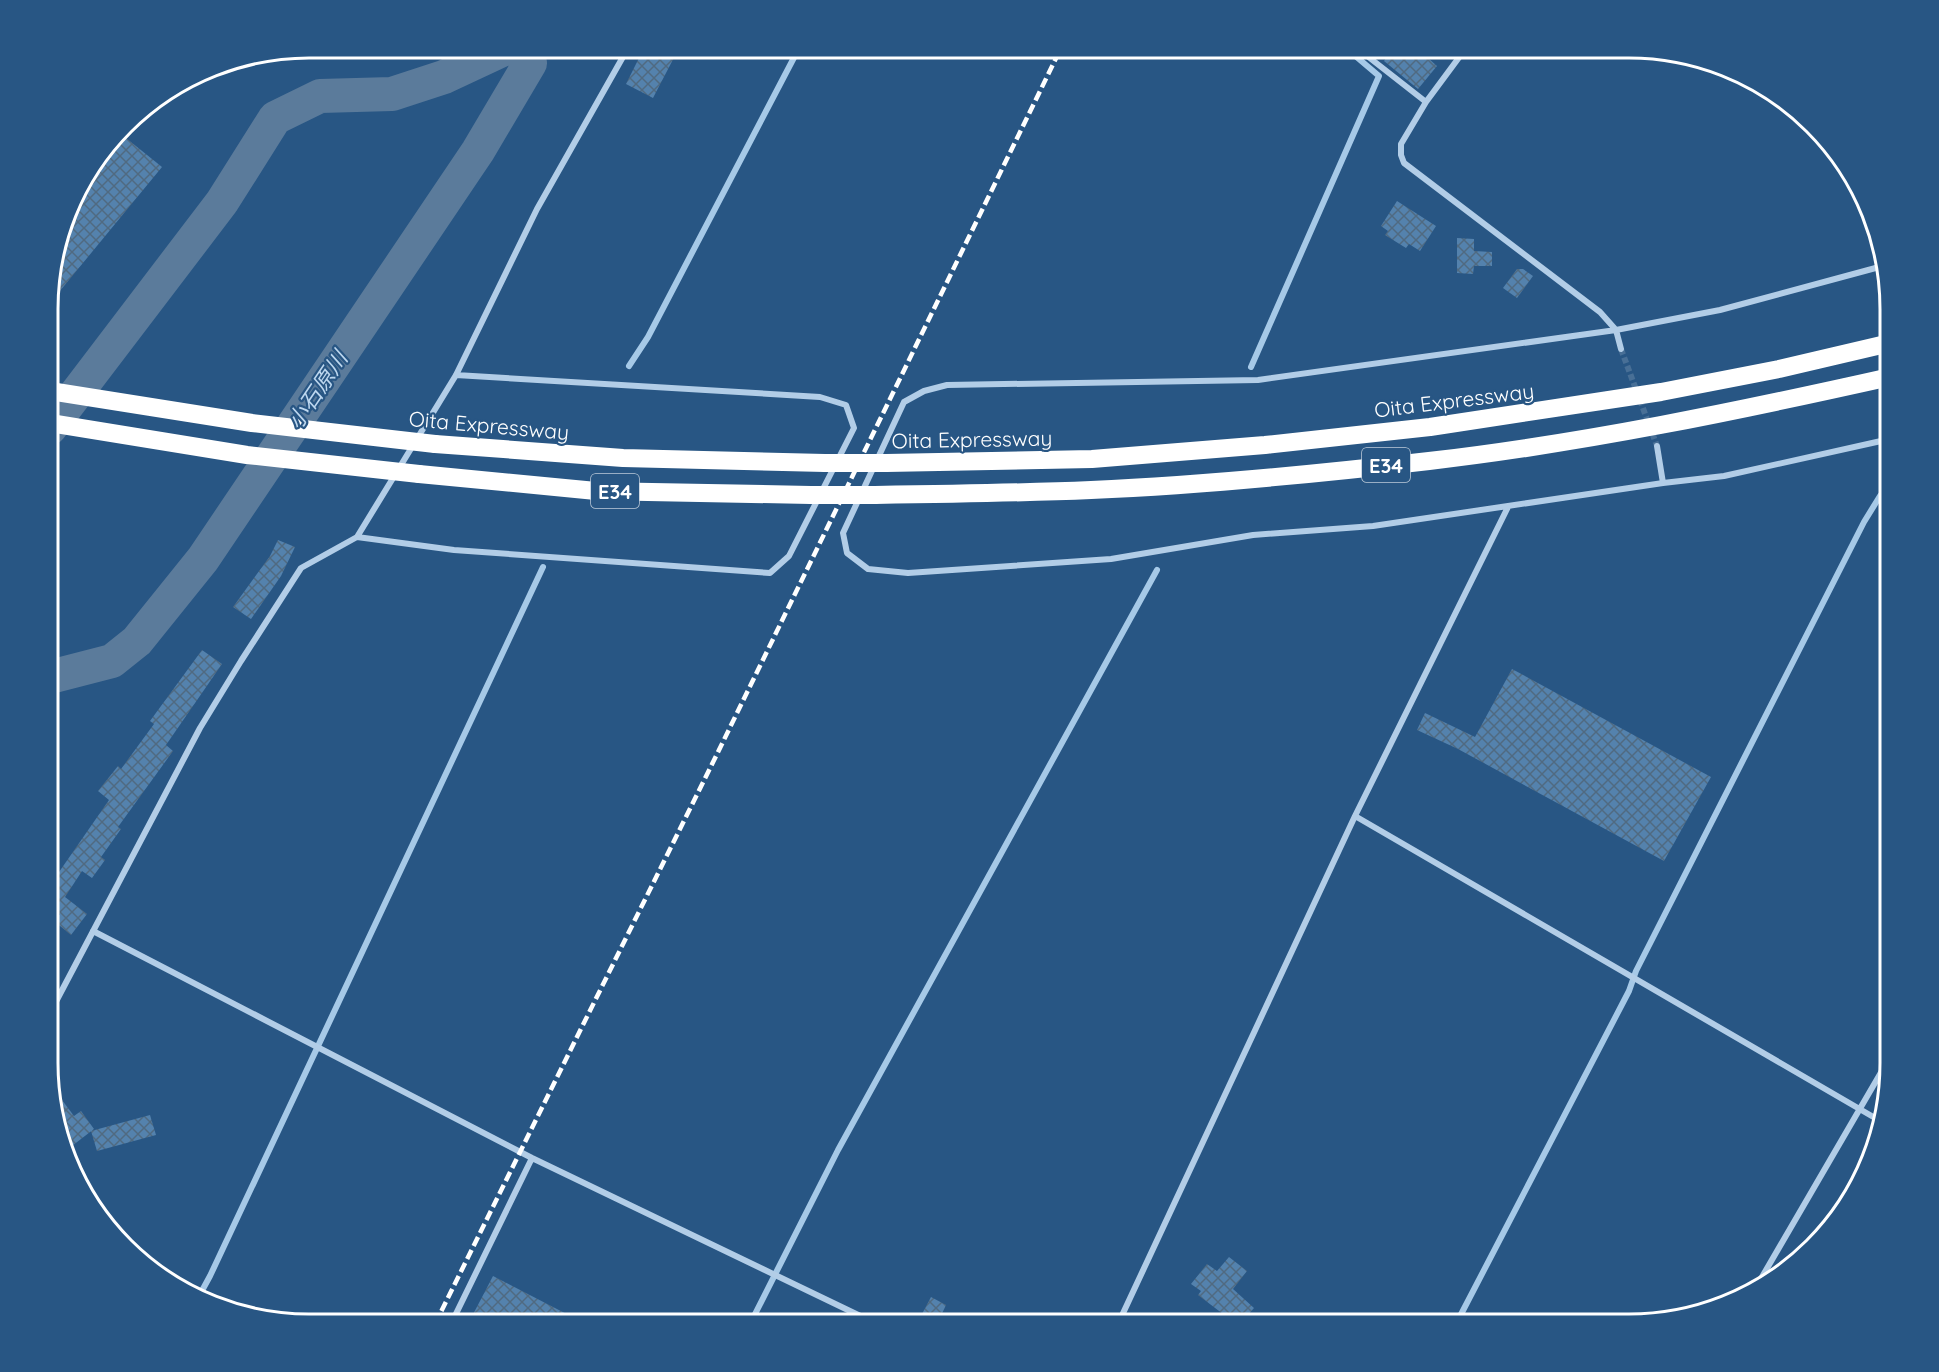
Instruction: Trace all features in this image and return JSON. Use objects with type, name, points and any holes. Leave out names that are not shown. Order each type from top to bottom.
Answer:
[{"type":"highway","name":"Oita Expressway","points":[[58,392],[252,423],[435,444],[623,458],[825,463],[1092,459],[1265,445],[1430,428],[1543,412],[1779,369],[1880,345]]},
{"type":"highway","name":"E34","points":[[58,424],[247,455],[596,490],[811,495],[1092,490],[1267,477],[1431,460],[1550,444],[1784,401],[1880,379]]},
{"type":"street","points":[[58,998],[201,728],[300,568],[357,537],[456,375],[537,209],[622,58]]},
{"type":"street","points":[[1370,58],[1426,102]]},
{"type":"street","points":[[1459,58],[1426,102],[1401,144],[1404,163],[1600,312],[1616,330],[1621,350]]},
{"type":"street","points":[[1877,268],[1720,310],[1616,330],[1258,380],[947,385],[924,391],[904,402],[843,533],[847,553],[868,569],[908,573],[1111,559],[1253,535],[1373,526],[1724,476],[1880,441]]},
{"type":"street","points":[[357,537],[454,550],[770,573],[789,556],[854,428],[846,405],[820,396],[456,375]]},
{"type":"street","points":[[1657,446],[1663,483]]},
{"type":"street","points":[[1123,1314],[1355,816],[1508,507]]},
{"type":"street","points":[[1355,816],[1874,1117]]},
{"type":"street","points":[[93,931],[532,1158],[856,1314]]},
{"type":"street","points":[[1763,1275],[1880,1074]]},
{"type":"street","points":[[455,1314],[532,1158]]},
{"type":"building","points":[[639,58],[674,58],[653,98],[626,84]]},
{"type":"building","points":[[1386,58],[1428,58],[1437,66],[1418,89],[1384,61]]},
{"type":"building","points":[[126,138],[162,167],[59,292],[63,261],[78,213],[92,184],[110,157]]},
{"type":"building","points":[[1397,201],[1436,226],[1420,251],[1409,244],[1406,248],[1385,235],[1388,231],[1381,226]]},
{"type":"building","points":[[1457,238],[1474,239],[1474,251],[1492,252],[1492,266],[1474,266],[1473,274],[1457,273]]},
{"type":"building","points":[[1517,269],[1523,269],[1533,276],[1517,298],[1503,288]]},
{"type":"building","points":[[278,540],[295,547],[281,576],[251,619],[233,607],[270,556]]},
{"type":"building","points":[[202,650],[222,664],[166,745],[173,751],[118,827],[121,829],[101,857],[105,860],[92,878],[82,871],[65,897],[87,914],[71,935],[58,924],[60,914],[58,912],[58,873],[109,800],[98,791],[118,766],[121,769],[154,724],[150,721]]},
{"type":"building","points":[[1512,669],[1711,777],[1664,861],[1458,749],[1417,730],[1425,713],[1475,737]]},
{"type":"building","points":[[62,1099],[74,1116],[81,1111],[94,1129],[73,1145]]},
{"type":"building","points":[[150,1115],[156,1135],[97,1151],[91,1131]]},
{"type":"building","points":[[1229,1257],[1247,1271],[1233,1289],[1254,1308],[1249,1314],[1223,1314],[1198,1295],[1201,1291],[1191,1284],[1207,1264],[1217,1271]]},
{"type":"building","points":[[493,1276],[567,1314],[473,1314]]},
{"type":"building","points":[[931,1297],[946,1305],[942,1314],[922,1314]]},
{"type":"waterway","name":"小石原川","points":[[58,417],[222,202],[275,118],[320,96],[392,94],[444,77],[485,58]]},
{"type":"waterway","name":"小石原川","points":[[58,675],[112,661],[137,641],[203,559],[478,151],[530,63],[529,58]]},
{"type":"waterway","points":[[629,366],[648,337],[794,58]]},
{"type":"waterway","points":[[1251,367],[1379,76],[1358,58]]},
{"type":"waterway","points":[[1461,1314],[1629,991],[1636,971],[1864,522],[1880,496]]},
{"type":"waterway","points":[[202,1290],[543,567]]},
{"type":"waterway","points":[[755,1314],[838,1150],[1157,570]]},
{"type":"tunnel","points":[[1621,349],[1657,446]]},
{"type":"railway","points":[[440,1314],[719,750],[1056,58]]}]
